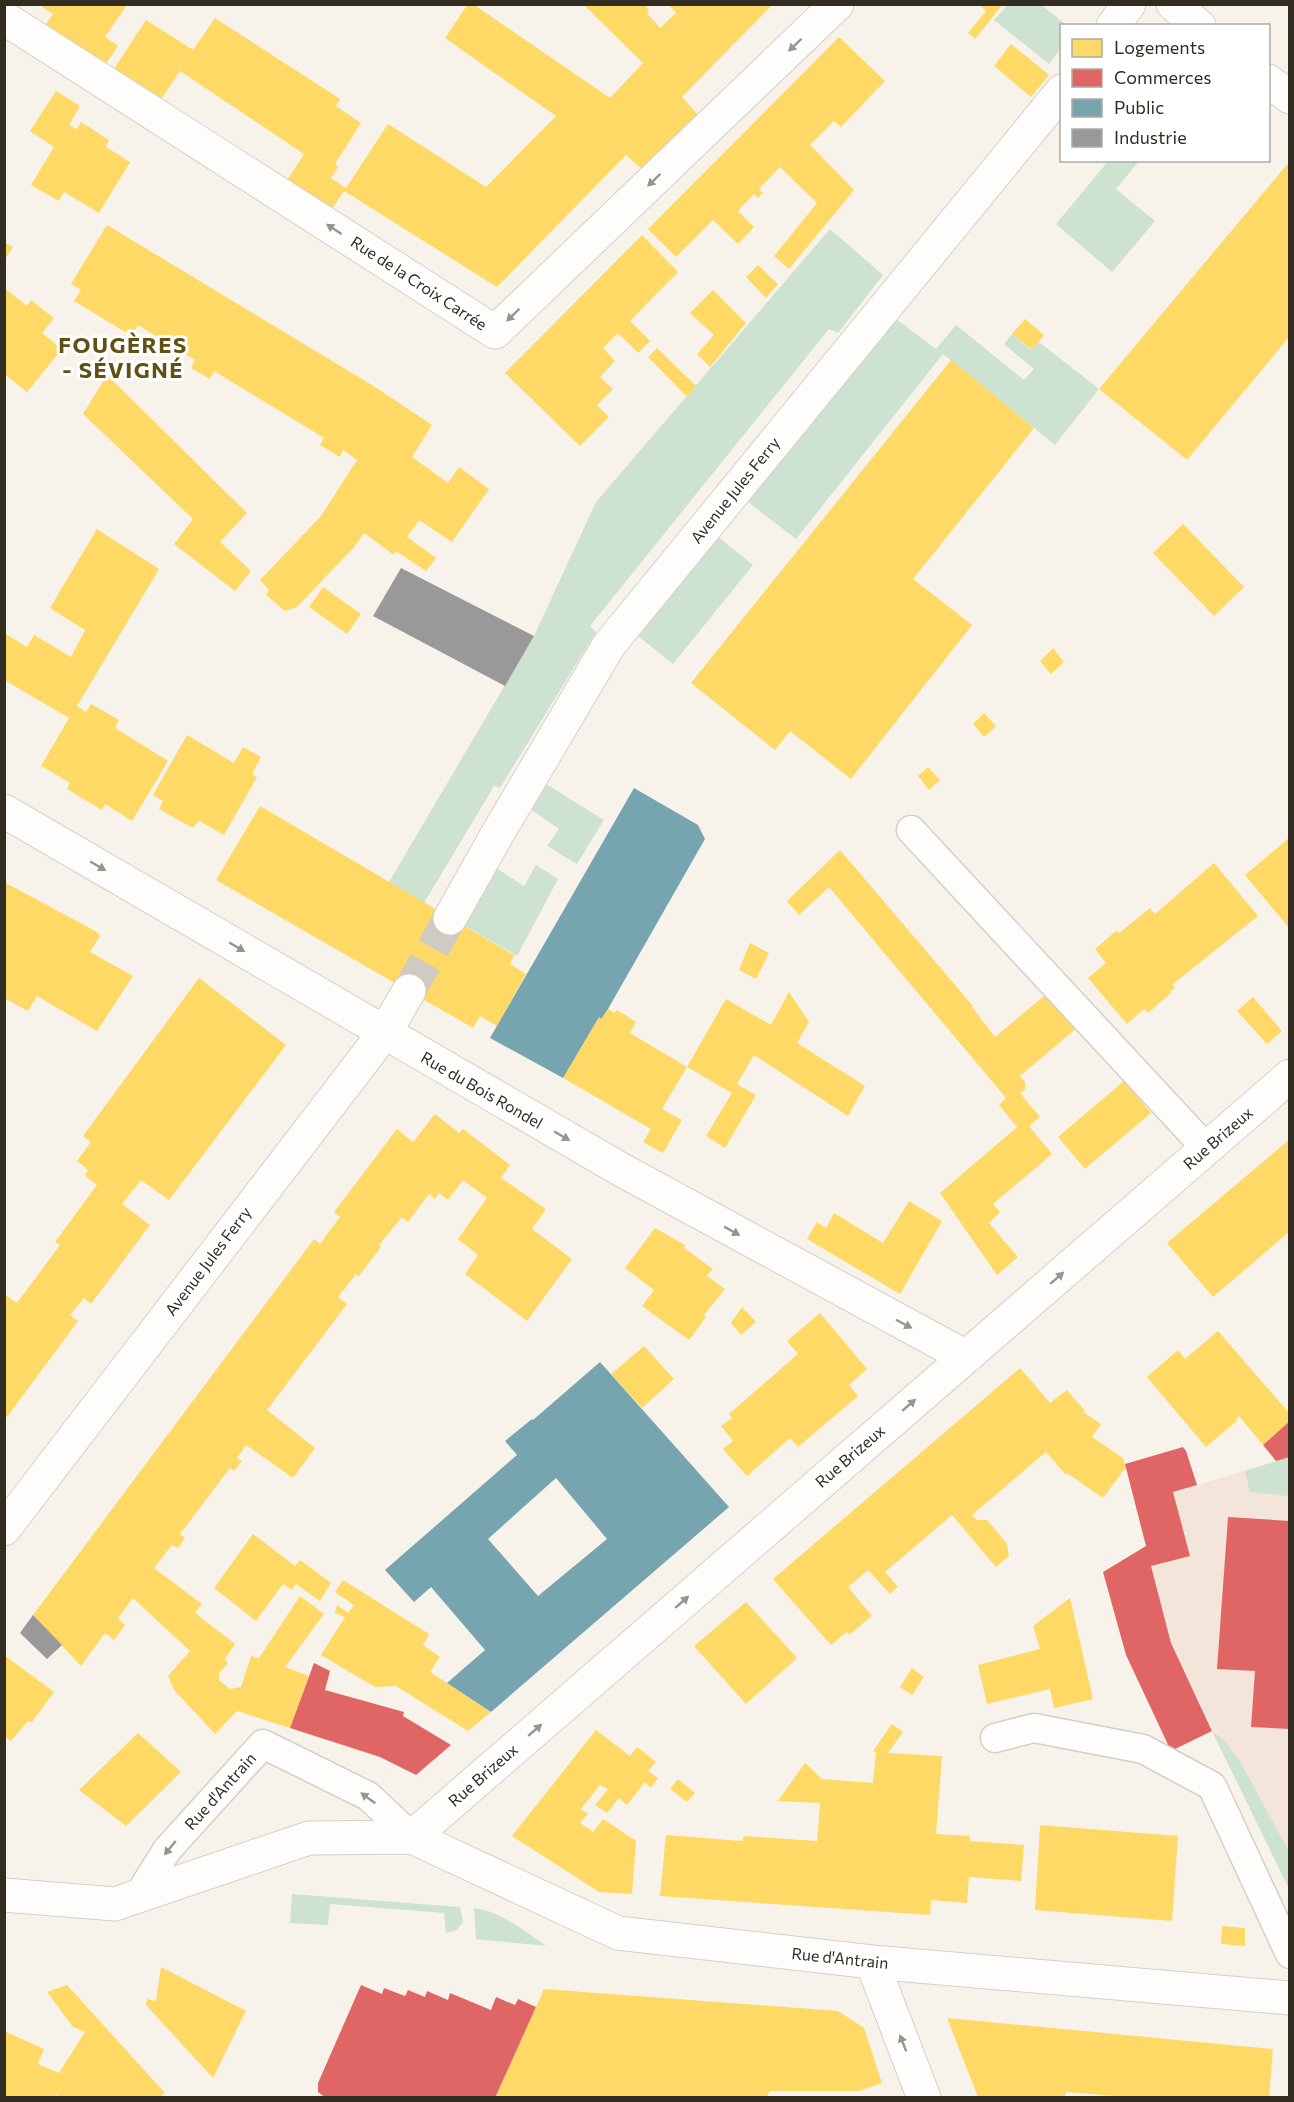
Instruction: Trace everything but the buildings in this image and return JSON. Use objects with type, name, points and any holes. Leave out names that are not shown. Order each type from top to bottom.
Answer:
[{"type":"street","name":"Rue de la Croix Carrée","points":[[4,18],[495,332],[837,4]]},
{"type":"street","points":[[1114,24],[1129,4]]},
{"type":"street","points":[[1174,5],[1197,24]]},
{"type":"street","name":"Avenue Jules Ferry","points":[[450,918],[609,645],[1060,92]]},
{"type":"street","name":"Rue du Bois Rondel","points":[[4,811],[620,1169],[966,1357]]},
{"type":"street","name":"Avenue Jules Ferry","points":[[4,1529],[385,1032],[409,991]]},
{"type":"street","name":"Rue Brizeux","points":[[412,1837],[1290,1076]]},
{"type":"street","name":"Rue d'Antrain","points":[[4,1895],[115,1904],[309,1838],[412,1837],[618,1933],[872,1962],[1290,1998]]},
{"type":"street","points":[[872,1962],[924,2097]]},
{"type":"lane","points":[[911,830],[1206,1148]]},
{"type":"lane","points":[[995,1738],[1034,1728],[1143,1749],[1212,1786],[1290,1954]]},
{"type":"lane","name":"Rue d'Antrain","points":[[139,1895],[166,1850],[263,1744],[368,1796],[412,1837]]},
{"type":"shaded area","points":[[1289,1457],[1289,1889],[1171,1643],[1135,1504]]},
{"type":"green space","points":[[1007,5],[1041,5],[1066,24],[1060,24],[1060,49],[1049,64],[994,20]]},
{"type":"green space","points":[[1107,162],[1138,162],[1116,189],[1155,221],[1112,272],[1056,224]]},
{"type":"green space","points":[[830,229],[883,275],[838,333],[829,329],[590,626],[596,632],[500,788],[494,786],[424,903],[389,882],[534,636],[596,502]]},
{"type":"green space","points":[[896,319],[936,349],[956,325],[1024,380],[1034,369],[1004,344],[1012,334],[1031,350],[1039,342],[1099,389],[1055,445],[943,354],[796,539],[747,501]]},
{"type":"green space","points":[[718,537],[753,565],[673,664],[638,636]]},
{"type":"green space","points":[[546,784],[604,820],[577,864],[547,846],[559,829],[530,809]]},
{"type":"green space","points":[[536,865],[558,879],[517,956],[460,923],[496,868],[524,886]]},
{"type":"green space","points":[[1289,1457],[1289,1496],[1250,1492],[1245,1471]]},
{"type":"green space","points":[[1212,1731],[1225,1741],[1242,1765],[1289,1852],[1289,1889]]},
{"type":"green space","points":[[292,1894],[460,1907],[463,1922],[457,1930],[446,1933],[444,1913],[330,1904],[328,1925],[290,1923]]},
{"type":"green space","points":[[474,1908],[503,1917],[546,1946],[476,1939]]},
{"type":"tunnel","points":[[409,991],[450,918]]},
{"type":"district","name":"FOUGÈRES - SÉVIGNÉ","points":[[123,358]]}]
